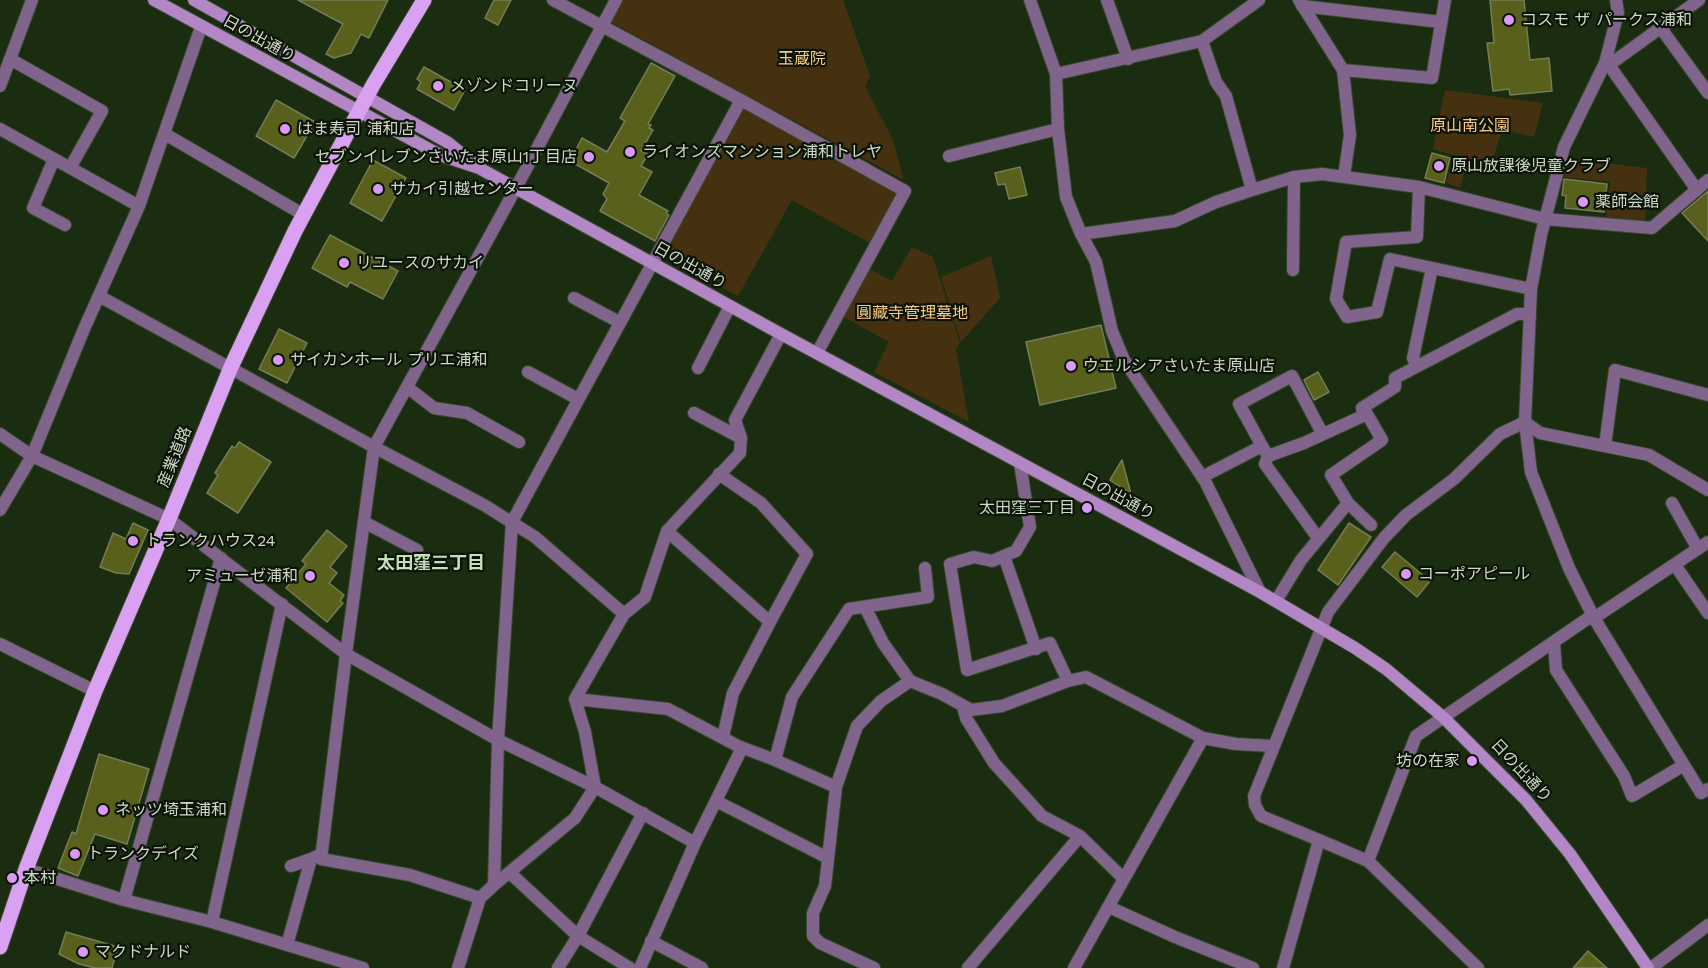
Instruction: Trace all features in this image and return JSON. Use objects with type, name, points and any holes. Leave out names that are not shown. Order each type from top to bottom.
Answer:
[{"type":"main road","name":"産業道路","points":[[0,947],[26,869],[95,691],[231,367],[304,215],[367,97],[423,0]]},
{"type":"street","points":[[0,86],[32,0]]},
{"type":"street","name":"日の出通り","points":[[154,0],[440,155],[479,168],[1260,592],[1321,627],[1386,669],[1443,717],[1500,772],[1541,817],[1570,854],[1650,968]]},
{"type":"street","name":"日の出通り","points":[[194,0],[212,5],[447,142],[479,168]]},
{"type":"street","points":[[553,0],[905,191],[816,353]]},
{"type":"street","points":[[287,945],[316,856],[374,447],[616,0]]},
{"type":"street","points":[[1030,0],[1056,74],[1058,129],[1066,197],[1081,234],[1096,262],[1112,331],[1124,360],[1202,477],[1260,592]]},
{"type":"street","points":[[1107,0],[1128,59]]},
{"type":"street","points":[[1056,74],[1202,41],[1259,0]]},
{"type":"street","points":[[1343,70],[1432,78],[1445,0]]},
{"type":"street","points":[[1616,0],[1618,13],[1607,64],[1564,147],[1545,219],[1531,290],[1525,422],[1531,472],[1569,568],[1594,618],[1701,793],[1708,789]]},
{"type":"street","points":[[1607,64],[1699,0]]},
{"type":"street","points":[[1301,3],[1441,22]]},
{"type":"street","points":[[1301,3],[1343,70],[1350,135],[1344,176]]},
{"type":"street","points":[[0,510],[32,456],[139,206],[201,27]]},
{"type":"street","points":[[1660,27],[1708,93]]},
{"type":"street","points":[[1202,41],[1216,82],[1226,96],[1252,190]]},
{"type":"street","points":[[10,60],[102,111],[70,168]]},
{"type":"street","points":[[1607,64],[1697,190]]},
{"type":"street","points":[[494,885],[498,740],[512,522],[741,100]]},
{"type":"street","points":[[0,129],[139,206]]},
{"type":"street","points":[[948,156],[1058,129]]},
{"type":"street","points":[[165,134],[304,215]]},
{"type":"street","points":[[54,159],[33,208],[65,225]]},
{"type":"street","points":[[1081,234],[1175,221],[1216,202],[1252,190],[1294,177],[1323,174],[1419,187],[1545,219],[1652,228],[1708,180]]},
{"type":"street","points":[[1293,270],[1294,177]]},
{"type":"street","points":[[1419,187],[1417,237],[1346,242],[1336,299],[1347,317],[1377,312],[1390,259],[1531,290]]},
{"type":"street","points":[[1417,366],[1413,358],[1432,268]]},
{"type":"street","points":[[99,296],[512,522],[535,537],[624,615]]},
{"type":"street","points":[[574,298],[620,322]]},
{"type":"street","points":[[698,368],[730,306]]},
{"type":"street","points":[[1364,415],[1362,408],[1395,387],[1395,378],[1517,314],[1529,314]]},
{"type":"street","points":[[458,968],[480,898],[575,818],[595,787],[585,732],[575,699],[624,615],[645,597],[667,531],[740,453],[741,438],[735,420],[781,334]]},
{"type":"street","points":[[1605,446],[1615,370],[1708,395]]},
{"type":"street","points":[[528,372],[578,399]]},
{"type":"street","points":[[1318,538],[1265,464],[1265,451],[1239,404],[1292,376],[1323,433]]},
{"type":"street","points":[[407,387],[434,408],[468,413],[519,442]]},
{"type":"street","points":[[694,413],[741,438]]},
{"type":"street","points":[[1202,477],[1265,451],[1304,443],[1367,414],[1382,440],[1331,475],[1348,503],[1371,525]]},
{"type":"street","points":[[1525,422],[1540,433],[1649,455],[1708,490]]},
{"type":"street","points":[[1478,968],[1368,861],[1261,816],[1255,806],[1254,796],[1328,612],[1384,538],[1406,515],[1454,479],[1500,434],[1525,422]]},
{"type":"street","points":[[0,434],[32,456],[169,519],[346,654],[498,740],[595,787],[695,843]]},
{"type":"street","points":[[1020,463],[1030,527],[1016,551],[992,561],[974,557],[950,564],[967,670],[1050,643],[1068,681]]},
{"type":"street","points":[[719,474],[761,503],[807,554],[733,693],[723,737]]},
{"type":"street","points":[[1275,601],[1301,560],[1348,503]]},
{"type":"street","points":[[1368,861],[1416,736],[1587,619],[1594,618],[1703,545],[1672,503]]},
{"type":"street","points":[[364,522],[417,550]]},
{"type":"street","points":[[667,531],[770,622]]},
{"type":"street","points":[[1004,556],[1036,649]]},
{"type":"street","points":[[124,900],[221,558]]},
{"type":"street","points":[[1675,565],[1708,613]]},
{"type":"street","points":[[775,760],[792,697],[849,609],[928,597],[925,568]]},
{"type":"street","points":[[213,922],[282,604]]},
{"type":"street","points":[[866,607],[883,643],[910,681],[942,693],[971,710],[1002,706],[1068,681],[1086,677],[1203,738],[1236,744],[1273,746]]},
{"type":"street","points":[[1554,642],[1556,670],[1624,776],[1632,796],[1684,765]]},
{"type":"street","points":[[0,644],[95,691]]},
{"type":"street","points":[[874,968],[820,943],[813,936],[813,913],[825,886],[836,787],[857,726],[881,701],[910,681]]},
{"type":"street","points":[[575,699],[668,709],[742,748],[836,787]]},
{"type":"street","points":[[963,707],[966,718],[994,763],[1042,816],[1080,836],[1124,879]]},
{"type":"street","points":[[1074,968],[1203,738]]},
{"type":"street","points":[[640,968],[695,843],[742,748]]},
{"type":"street","points":[[716,801],[828,858]]},
{"type":"street","points":[[558,968],[579,936],[643,813]]},
{"type":"street","points":[[968,968],[1080,836]]},
{"type":"street","points":[[1283,968],[1319,840]]},
{"type":"street","points":[[291,866],[316,856]]},
{"type":"street","points":[[316,856],[321,859],[410,874],[480,898]]},
{"type":"street","points":[[26,869],[124,900],[213,922],[345,965],[363,968]]},
{"type":"street","points":[[510,873],[579,936],[630,968]]},
{"type":"street","points":[[1108,907],[1174,937],[1253,968]]},
{"type":"street","points":[[1650,968],[1708,925]]},
{"type":"street","points":[[651,941],[702,968]]},
{"type":"green space","name":"玉蔵院","points":[[623,0],[843,0],[870,76],[865,86],[893,140],[904,180],[611,22]]},
{"type":"green space","name":"原山南公園","points":[[1445,90],[1543,103],[1534,137],[1502,130],[1492,162],[1468,159],[1460,188],[1446,183],[1454,155],[1433,149]]},
{"type":"green space","points":[[743,106],[896,190],[897,194],[870,243],[792,200],[738,296],[661,255]]},
{"type":"green space","points":[[1570,159],[1647,168],[1645,221],[1606,217],[1610,182],[1564,177]]},
{"type":"green space","name":"圓藏寺管理墓地","points":[[912,247],[933,257],[960,343],[956,349],[969,422],[874,372],[889,342],[844,317],[869,269],[892,281]]},
{"type":"green space","points":[[991,256],[1000,298],[961,342],[941,277]]},
{"type":"building","points":[[298,0],[388,0],[369,38],[361,34],[351,53],[334,58],[326,54],[343,24]]},
{"type":"building","points":[[494,0],[511,0],[498,25],[485,18]]},
{"type":"building","points":[[1490,0],[1524,0],[1530,60],[1549,58],[1552,91],[1510,95],[1509,89],[1493,91],[1487,43],[1494,43]]},
{"type":"building","name":"ライオンズマンション浦和トレヤ","points":[[651,63],[675,76],[648,124],[653,130],[641,151],[648,154],[641,166],[652,172],[639,195],[668,211],[666,213],[669,215],[655,241],[600,211],[607,199],[603,194],[609,183],[570,161],[582,138],[607,152],[625,121],[620,118]]},
{"type":"building","name":"メゾンドコリーヌ","points":[[424,67],[465,90],[454,110],[417,89],[421,82],[417,79]]},
{"type":"building","points":[[276,100],[315,122],[294,158],[256,136]]},
{"type":"building","points":[[1432,153],[1450,158],[1444,183],[1425,178]]},
{"type":"building","points":[[373,160],[406,178],[382,221],[350,203]]},
{"type":"building","points":[[1020,167],[1027,195],[1009,199],[1005,184],[998,185],[995,173]]},
{"type":"building","points":[[1564,179],[1607,184],[1604,212],[1565,208],[1566,196],[1562,195]]},
{"type":"building","points":[[1708,191],[1708,241],[1682,213]]},
{"type":"building","points":[[330,235],[398,271],[383,299],[350,282],[347,287],[312,268]]},
{"type":"building","points":[[1101,325],[1116,388],[1040,405],[1026,342]]},
{"type":"building","points":[[279,329],[307,343],[287,383],[259,369]]},
{"type":"building","points":[[1318,372],[1329,392],[1314,400],[1304,380]]},
{"type":"building","points":[[239,442],[271,462],[238,513],[207,493],[218,475],[215,473],[232,446],[235,448]]},
{"type":"building","points":[[1122,460],[1131,494],[1110,480]]},
{"type":"building","points":[[133,523],[148,530],[129,574],[116,573],[100,567],[113,533],[126,539]]},
{"type":"building","points":[[1349,523],[1371,537],[1338,585],[1318,570]]},
{"type":"building","name":"アミューゼ浦和","points":[[327,530],[347,546],[330,567],[337,573],[329,583],[344,595],[340,601],[343,603],[327,622],[286,588],[306,564],[302,561]]},
{"type":"building","name":"コーポアピール","points":[[1395,552],[1430,581],[1417,597],[1382,567]]},
{"type":"building","points":[[99,754],[149,769],[127,844],[95,834],[78,876],[58,868],[72,832],[76,834]]},
{"type":"building","points":[[66,932],[118,947],[112,968],[95,968],[79,964],[59,954]]},
{"type":"building","points":[[1588,951],[1607,968],[1573,968]]},
{"type":"place","name":"コスモ ザ パークス浦和","points":[[1509,20]]},
{"type":"place","name":"メゾンドコリーヌ","points":[[438,86]]},
{"type":"place","name":"はま寿司 浦和店","points":[[285,129]]},
{"type":"place","name":"ライオンズマンション浦和トレヤ","points":[[630,152]]},
{"type":"place","name":"セブンイレブンさいたま原山1丁目店","points":[[589,157]]},
{"type":"place","name":"原山放課後児童クラブ","points":[[1439,166]]},
{"type":"place","name":"サカイ引越センター","points":[[378,189]]},
{"type":"place","name":"薬師会館","points":[[1583,202]]},
{"type":"place","name":"リユースのサカイ","points":[[344,263]]},
{"type":"place","name":"サイカンホール プリエ浦和","points":[[278,360]]},
{"type":"place","name":"ウエルシアさいたま原山店","points":[[1071,366]]},
{"type":"place","name":"太田窪三丁目","points":[[1087,508]]},
{"type":"place","name":"トランクハウス24","points":[[133,541]]},
{"type":"place","name":"コーポアピール","points":[[1406,574]]},
{"type":"place","name":"アミューゼ浦和","points":[[310,576]]},
{"type":"place","name":"坊の在家","points":[[1472,761]]},
{"type":"place","name":"ネッツ埼玉浦和","points":[[103,810]]},
{"type":"place","name":"トランクデイズ","points":[[75,854]]},
{"type":"place","name":"本村","points":[[12,878]]},
{"type":"place","name":"マクドナルド","points":[[83,952]]},
{"type":"district","name":"太田窪三丁目","points":[[431,564]]}]
